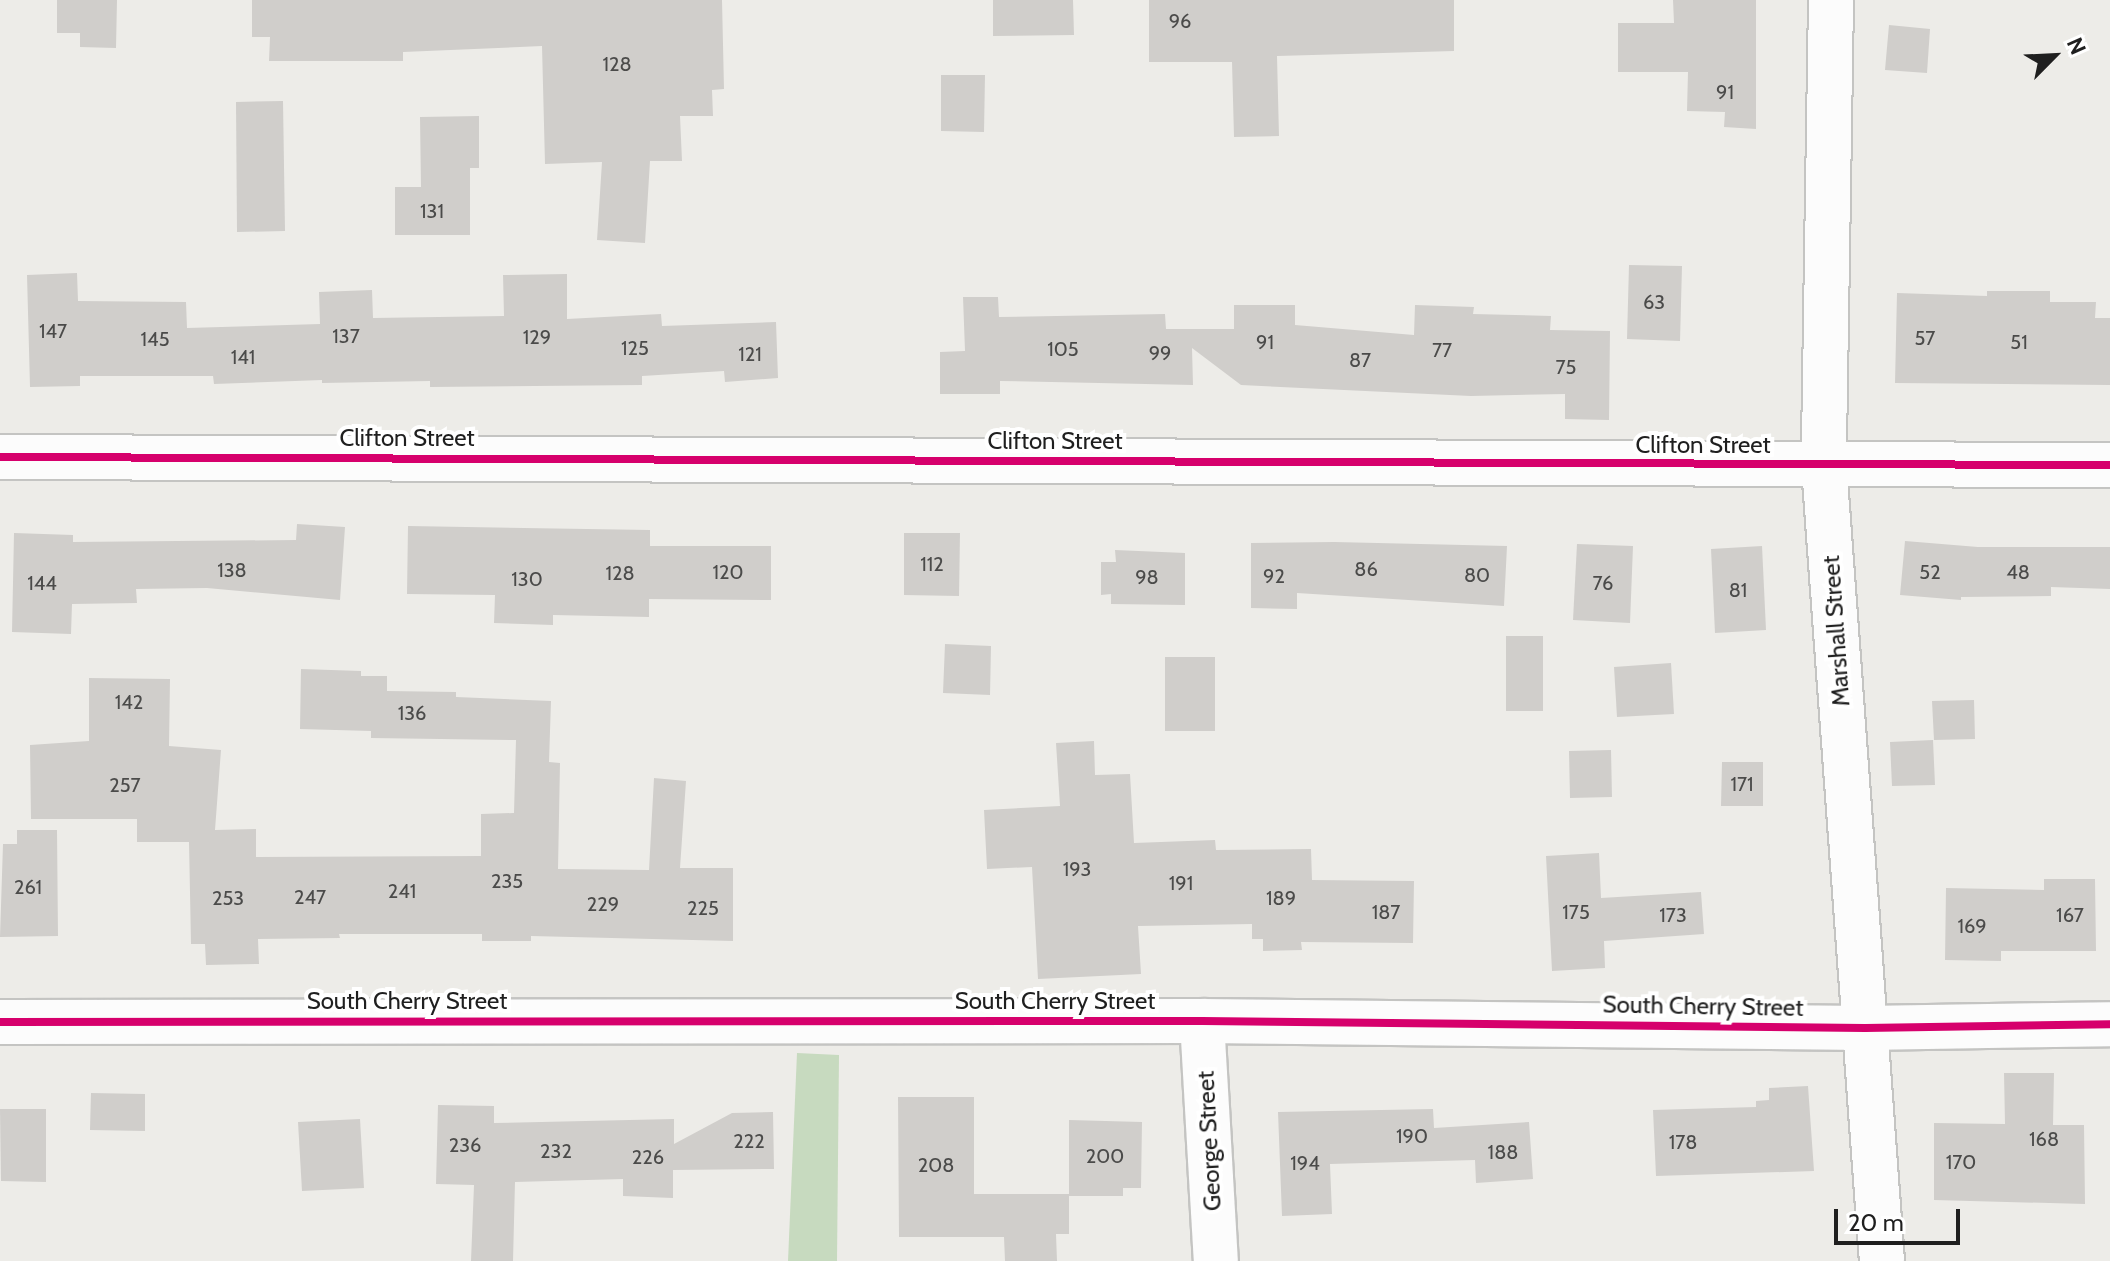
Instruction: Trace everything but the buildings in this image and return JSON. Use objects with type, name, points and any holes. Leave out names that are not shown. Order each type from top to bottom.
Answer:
[{"type":"street","name":"Marshall Street","points":[[1831,0],[1824,466],[1882,1261]]},
{"type":"street","name":"Clifton Street","points":[[0,457],[2110,465]]},
{"type":"street","name":"South Cherry Street","points":[[0,1022],[1202,1021],[1865,1028],[2110,1024]]},
{"type":"street","name":"George Street","points":[[1202,1021],[1216,1261]]},
{"type":"green space","points":[[797,1053],[839,1055],[837,1261],[788,1261]]},
{"type":"cycle path","points":[[0,457],[2110,465]]},
{"type":"cycle path","points":[[0,1022],[1202,1021],[1865,1028],[2110,1024]]}]
